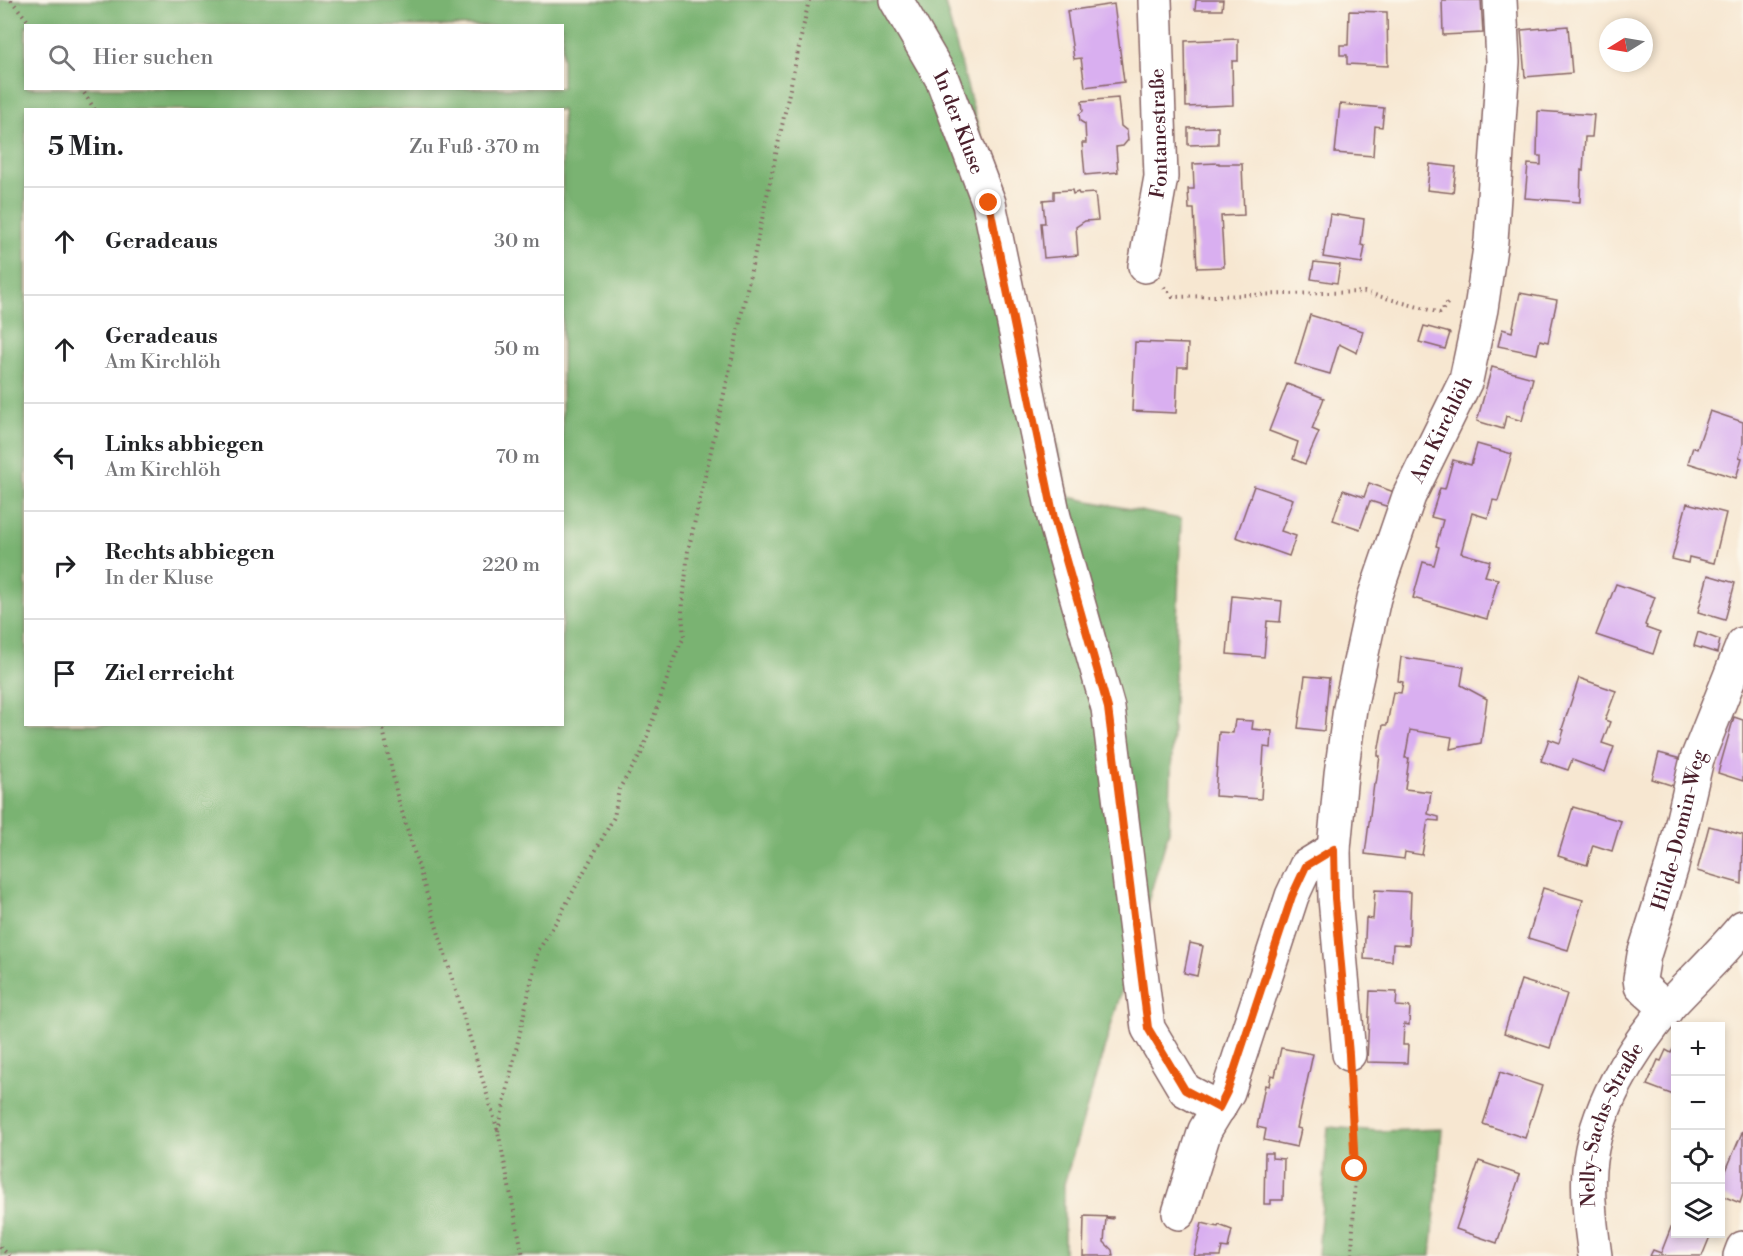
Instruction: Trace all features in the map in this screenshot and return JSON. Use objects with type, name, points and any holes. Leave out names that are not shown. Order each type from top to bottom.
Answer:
[{"type":"street","name":"In der Kluse","points":[[896,0],[942,79],[989,203],[1054,518],[1108,708],[1148,1028],[1185,1090],[1219,1108]]},
{"type":"street","name":"Fontanestraße","points":[[1145,266],[1161,177],[1155,0]]},
{"type":"street","name":"Am Kirchlöh","points":[[1349,1054],[1335,898],[1334,849],[1350,708],[1374,598],[1409,496],[1466,380],[1481,309],[1491,242],[1503,62],[1500,0]]},
{"type":"street","name":"Hilde-Domin-Weg","points":[[1667,1009],[1641,986],[1644,956],[1672,866],[1698,759],[1743,644]]},
{"type":"street","points":[[1179,1213],[1205,1130],[1227,1092],[1292,896],[1306,866],[1334,849]]},
{"type":"street","name":"Nelly-Sachs-Straße","points":[[1594,1256],[1588,1201],[1589,1170],[1605,1105],[1629,1061],[1667,1009],[1743,927]]},
{"type":"street","points":[[1740,1256],[1743,1248]]},
{"type":"path","points":[[11,0],[30,24]]},
{"type":"path","points":[[498,1131],[538,951],[614,817],[619,789],[641,754],[676,653],[684,637],[682,613],[688,551],[809,0]]},
{"type":"path","points":[[82,90],[94,108]]},
{"type":"path","points":[[1145,266],[1173,297],[1364,292],[1440,313],[1453,295]]},
{"type":"path","points":[[382,726],[397,795],[498,1131],[523,1256]]},
{"type":"path","points":[[1349,1054],[1355,1169],[1352,1256]]},
{"type":"path","points":[[0,1247],[10,1256]]},
{"type":"green space","points":[[0,0],[944,0],[1029,316],[1069,497],[1181,519],[1169,831],[1064,1184],[1064,1256],[0,1256]]},
{"type":"green space","points":[[1328,1127],[1378,1131],[1442,1129],[1431,1256],[1318,1256]]},
{"type":"building","points":[[1196,0],[1223,0],[1222,10],[1195,10]]},
{"type":"building","points":[[1442,0],[1481,0],[1483,33],[1443,35]]},
{"type":"building","points":[[1114,4],[1124,82],[1085,87],[1081,58],[1074,59],[1067,11]]},
{"type":"building","points":[[1349,11],[1387,12],[1388,66],[1347,64],[1347,55],[1340,55],[1340,45],[1348,45]]},
{"type":"building","points":[[1568,26],[1572,73],[1525,77],[1521,30]]},
{"type":"building","points":[[1238,39],[1238,61],[1232,61],[1233,105],[1186,107],[1185,41]]},
{"type":"building","points":[[1118,98],[1121,126],[1127,131],[1128,140],[1123,146],[1116,147],[1118,172],[1085,175],[1082,143],[1086,143],[1085,124],[1080,121],[1079,114],[1083,111],[1082,101]]},
{"type":"building","points":[[1340,104],[1384,108],[1382,127],[1375,126],[1373,156],[1335,153]]},
{"type":"building","points":[[1538,111],[1594,115],[1592,137],[1585,137],[1580,202],[1525,198],[1528,164],[1541,165],[1541,156],[1537,156]]},
{"type":"building","points":[[1218,127],[1218,144],[1188,145],[1188,128]]},
{"type":"building","points":[[1193,164],[1242,164],[1244,215],[1221,216],[1224,267],[1197,268],[1194,209],[1189,209],[1188,189],[1194,189]]},
{"type":"building","points":[[1430,164],[1456,167],[1453,193],[1427,190]]},
{"type":"building","points":[[1072,190],[1073,194],[1095,193],[1098,220],[1085,221],[1076,227],[1078,255],[1044,258],[1041,223],[1045,223],[1043,200],[1054,199],[1054,191]]},
{"type":"building","points":[[1330,214],[1364,219],[1361,245],[1365,246],[1362,263],[1323,257]]},
{"type":"building","points":[[1314,262],[1340,265],[1337,283],[1311,279]]},
{"type":"building","points":[[1520,293],[1557,300],[1548,342],[1540,340],[1537,354],[1498,346],[1502,329],[1512,332]]},
{"type":"building","points":[[1310,315],[1363,331],[1357,353],[1339,344],[1330,374],[1295,364]]},
{"type":"building","points":[[1424,326],[1450,333],[1445,349],[1419,342]]},
{"type":"building","points":[[1135,342],[1188,344],[1187,367],[1178,367],[1176,413],[1132,411]]},
{"type":"building","points":[[1492,367],[1533,378],[1522,421],[1506,416],[1503,429],[1477,421]]},
{"type":"building","points":[[1287,384],[1324,398],[1312,429],[1319,432],[1305,464],[1293,459],[1298,442],[1269,431]]},
{"type":"building","points":[[1710,411],[1743,422],[1743,444],[1739,457],[1742,458],[1736,478],[1688,463],[1693,447],[1697,449]]},
{"type":"building","points":[[1477,444],[1512,454],[1498,501],[1493,500],[1488,518],[1472,513],[1461,553],[1490,561],[1485,576],[1498,579],[1487,619],[1413,598],[1423,562],[1434,565],[1439,547],[1436,546],[1443,520],[1431,517],[1440,488],[1445,489],[1453,460],[1471,465]]},
{"type":"building","points":[[1369,483],[1394,492],[1389,507],[1370,501],[1360,529],[1333,520],[1343,490],[1364,497]]},
{"type":"building","points":[[1254,486],[1293,499],[1281,531],[1296,536],[1289,556],[1236,537]]},
{"type":"building","points":[[1687,503],[1726,513],[1714,563],[1689,557],[1688,563],[1672,559]]},
{"type":"building","points":[[1708,575],[1735,583],[1725,620],[1698,612]]},
{"type":"building","points":[[1616,584],[1655,597],[1645,625],[1646,628],[1660,633],[1653,654],[1596,635]]},
{"type":"building","points":[[1232,596],[1282,601],[1280,622],[1267,621],[1264,657],[1227,654]]},
{"type":"building","points":[[1698,632],[1720,640],[1717,653],[1694,646]]},
{"type":"building","points":[[1401,657],[1464,667],[1461,685],[1487,699],[1481,743],[1450,749],[1452,737],[1410,730],[1405,758],[1409,758],[1405,789],[1431,792],[1428,814],[1439,817],[1439,821],[1428,820],[1422,855],[1405,852],[1404,859],[1365,854],[1383,725],[1387,725],[1393,692],[1401,693],[1403,682],[1398,681]]},
{"type":"building","points":[[1305,676],[1329,678],[1324,731],[1298,728]]},
{"type":"building","points":[[1579,678],[1616,691],[1605,720],[1610,722],[1602,743],[1614,747],[1605,772],[1572,760],[1568,770],[1541,761],[1549,739],[1560,743],[1564,730],[1562,729]]},
{"type":"building","points":[[1734,717],[1743,720],[1743,781],[1718,773]]},
{"type":"building","points":[[1235,720],[1253,721],[1252,729],[1272,731],[1271,748],[1264,747],[1261,799],[1215,796],[1219,732],[1233,733]]},
{"type":"building","points":[[1659,753],[1685,760],[1677,787],[1652,779]]},
{"type":"building","points":[[1573,807],[1621,821],[1612,851],[1593,845],[1587,865],[1558,856]]},
{"type":"building","points":[[1709,826],[1743,835],[1742,884],[1697,871]]},
{"type":"building","points":[[1543,888],[1583,900],[1568,950],[1528,938]]},
{"type":"building","points":[[1375,890],[1411,892],[1409,945],[1393,944],[1392,961],[1364,959],[1366,918],[1373,919]]},
{"type":"building","points":[[1190,943],[1203,946],[1197,976],[1184,973]]},
{"type":"building","points":[[1521,980],[1567,994],[1550,1048],[1504,1033]]},
{"type":"building","points":[[1370,991],[1397,992],[1396,1006],[1410,1007],[1409,1025],[1404,1024],[1403,1045],[1408,1045],[1407,1063],[1367,1062]]},
{"type":"building","points":[[1281,1048],[1313,1054],[1297,1128],[1301,1129],[1297,1147],[1264,1140],[1266,1129],[1257,1127],[1265,1085],[1269,1086],[1271,1075],[1275,1076]]},
{"type":"building","points":[[1666,1050],[1671,1053],[1671,1094],[1647,1085],[1658,1060],[1661,1061]]},
{"type":"building","points":[[1500,1072],[1542,1086],[1525,1138],[1483,1124]]},
{"type":"building","points":[[1743,1130],[1743,1194],[1740,1203],[1725,1197],[1725,1173]]},
{"type":"building","points":[[1265,1153],[1272,1153],[1272,1158],[1284,1159],[1283,1200],[1271,1200],[1271,1204],[1264,1204]]},
{"type":"building","points":[[1479,1161],[1520,1175],[1497,1243],[1456,1229]]},
{"type":"building","points":[[1084,1216],[1113,1217],[1113,1219],[1106,1218],[1104,1242],[1112,1250],[1113,1256],[1083,1256]]},
{"type":"building","points":[[1202,1223],[1218,1227],[1219,1225],[1232,1230],[1228,1248],[1222,1247],[1220,1256],[1194,1256]]},
{"type":"building","points":[[1671,1227],[1671,1238],[1709,1238],[1702,1256],[1650,1256],[1653,1250],[1661,1253]]},
{"type":"route","points":[[989,203],[1054,518],[1108,708],[1148,1028],[1185,1090],[1219,1108],[1227,1092],[1292,896],[1306,866],[1334,849],[1335,898],[1349,1054],[1355,1169]]}]
